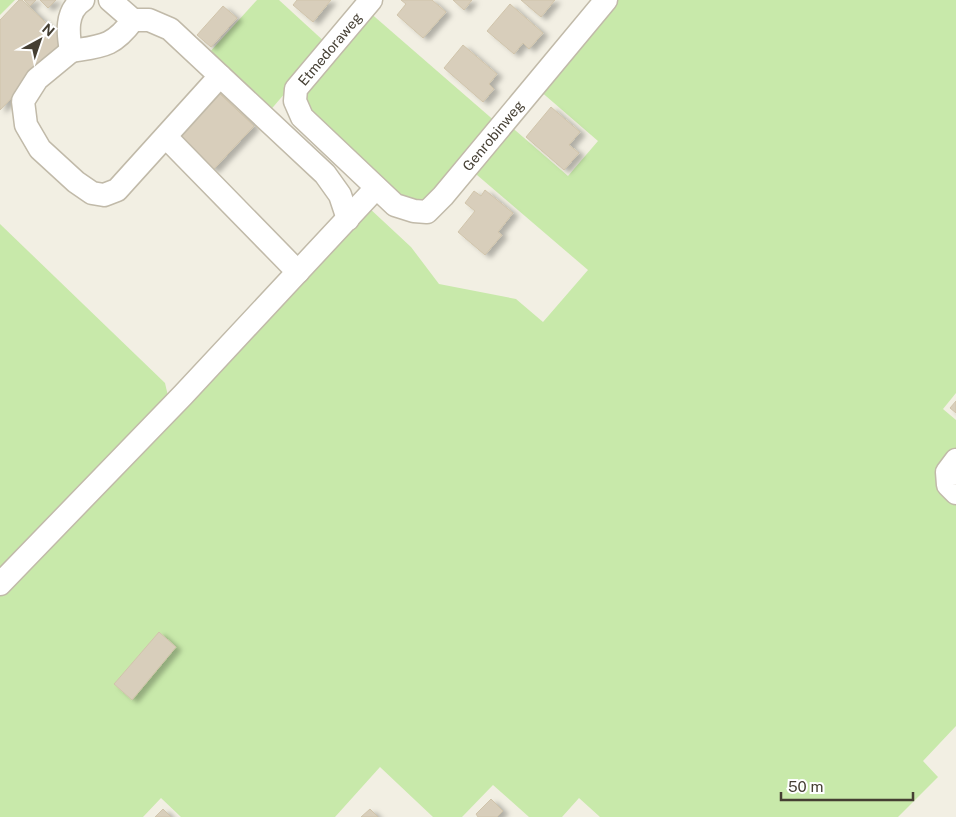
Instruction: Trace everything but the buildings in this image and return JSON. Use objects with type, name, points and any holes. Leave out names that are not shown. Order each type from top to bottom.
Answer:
[{"type":"street","points":[[71,51],[68,30],[70,17],[73,10],[83,0]]},
{"type":"street","points":[[110,0],[132,20],[150,20],[170,28],[325,174],[340,195],[348,219]]},
{"type":"street","name":"Etmedoraweg","points":[[369,195],[302,117],[295,101],[296,89],[371,0]]},
{"type":"street","name":"Genrobinweg","points":[[369,195],[414,211],[427,212],[443,196],[606,0]]},
{"type":"street","points":[[132,20],[123,33],[111,43],[71,51],[38,79],[22,101],[26,125],[40,149],[76,182],[92,193],[104,195],[117,190],[220,76]]},
{"type":"street","points":[[166,137],[298,272]]},
{"type":"street","points":[[0,584],[183,395],[369,195]]},
{"type":"street","points":[[956,460],[947,472],[948,485],[956,493]]},
{"type":"green space","points":[[0,0],[15,0],[0,15]]},
{"type":"green space","points":[[257,0],[279,0],[327,44],[268,113],[208,54]]},
{"type":"green space","points":[[614,0],[956,0],[956,393],[943,409],[956,420],[956,726],[923,761],[938,777],[898,817],[600,817],[579,798],[562,817],[529,817],[493,785],[462,817],[433,817],[380,767],[335,817],[181,817],[161,798],[143,817],[0,817],[0,595],[368,207],[411,247],[439,284],[516,299],[543,322],[588,270],[470,169],[508,124],[568,176],[598,141],[539,90]]},
{"type":"green space","points":[[368,11],[497,123],[437,196],[412,206],[303,109],[302,90]]},
{"type":"green space","points":[[0,224],[165,383],[168,396],[0,578]]}]
